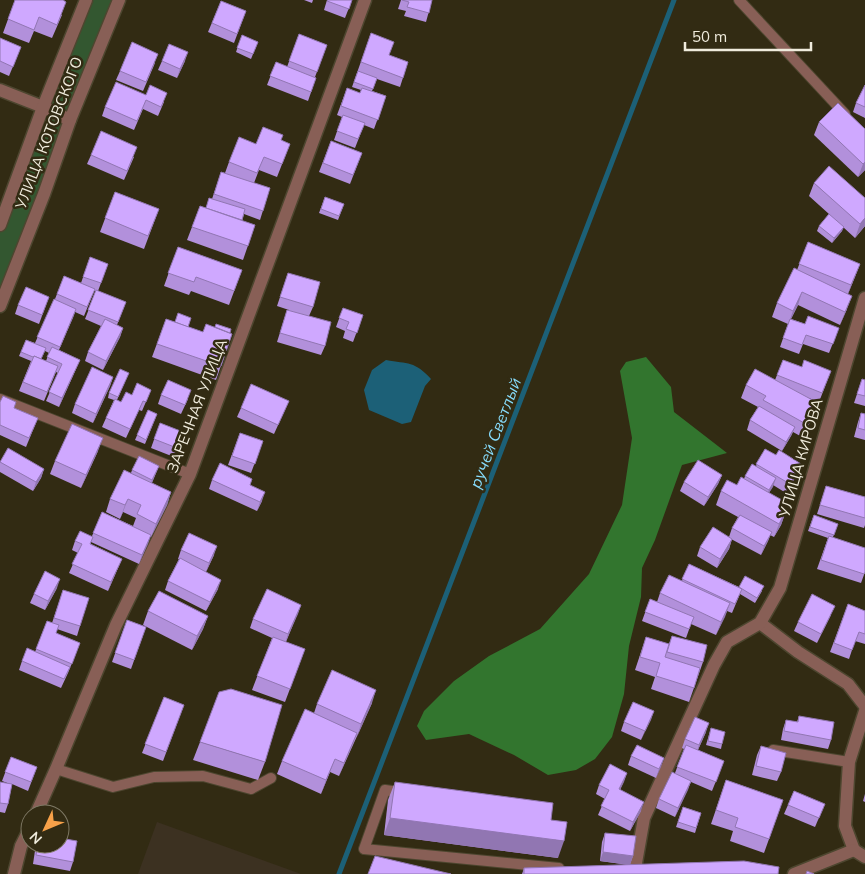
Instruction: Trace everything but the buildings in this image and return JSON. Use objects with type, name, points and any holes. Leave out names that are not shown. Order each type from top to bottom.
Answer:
[{"type":"street","name":"УЛИЦА КОТОВСКОГО","points":[[0,225],[43,107],[86,0]]},
{"type":"street","name":"УЛИЦА КОТОВСКОГО","points":[[0,306],[44,194],[70,120],[119,0]]},
{"type":"street","name":"ЗАРЕЧНАЯ УЛИЦА","points":[[41,804],[116,625],[190,474],[365,0]]},
{"type":"street","points":[[0,90],[70,120]]},
{"type":"street","name":"УЛИЦА КИРОВА","points":[[760,624],[780,588],[865,298]]},
{"type":"street","points":[[634,874],[644,818],[714,665],[728,642],[760,624],[798,652],[848,684],[865,706]]},
{"type":"street","points":[[865,712],[849,762],[845,826],[854,850],[865,857]]},
{"type":"street","points":[[794,874],[854,850]]},
{"type":"street","points":[[14,874],[20,853]]},
{"type":"lane","points":[[739,0],[851,120]]},
{"type":"lane","points":[[0,399],[190,474]]},
{"type":"lane","points":[[773,750],[849,762]]},
{"type":"lane","points":[[56,770],[113,787],[154,777],[203,776],[251,789],[270,778]]},
{"type":"lane","points":[[412,794],[385,790],[364,849],[568,869]]},
{"type":"shaded area","points":[[157,822],[301,874],[138,874]]},
{"type":"green space","points":[[86,0],[119,0],[0,306],[0,222]]},
{"type":"green space","points":[[646,357],[671,387],[674,412],[727,453],[682,465],[655,540],[642,568],[641,597],[629,646],[624,694],[612,737],[595,759],[576,770],[548,775],[514,755],[469,734],[426,740],[417,726],[424,711],[454,681],[489,656],[540,629],[589,574],[622,505],[632,438],[620,371],[626,362]]},
{"type":"water","points":[[386,360],[416,366],[431,379],[425,386],[411,422],[402,424],[369,410],[364,390],[372,370]]},
{"type":"waterway","name":"ручей Светлый","points":[[339,874],[674,0]]}]
